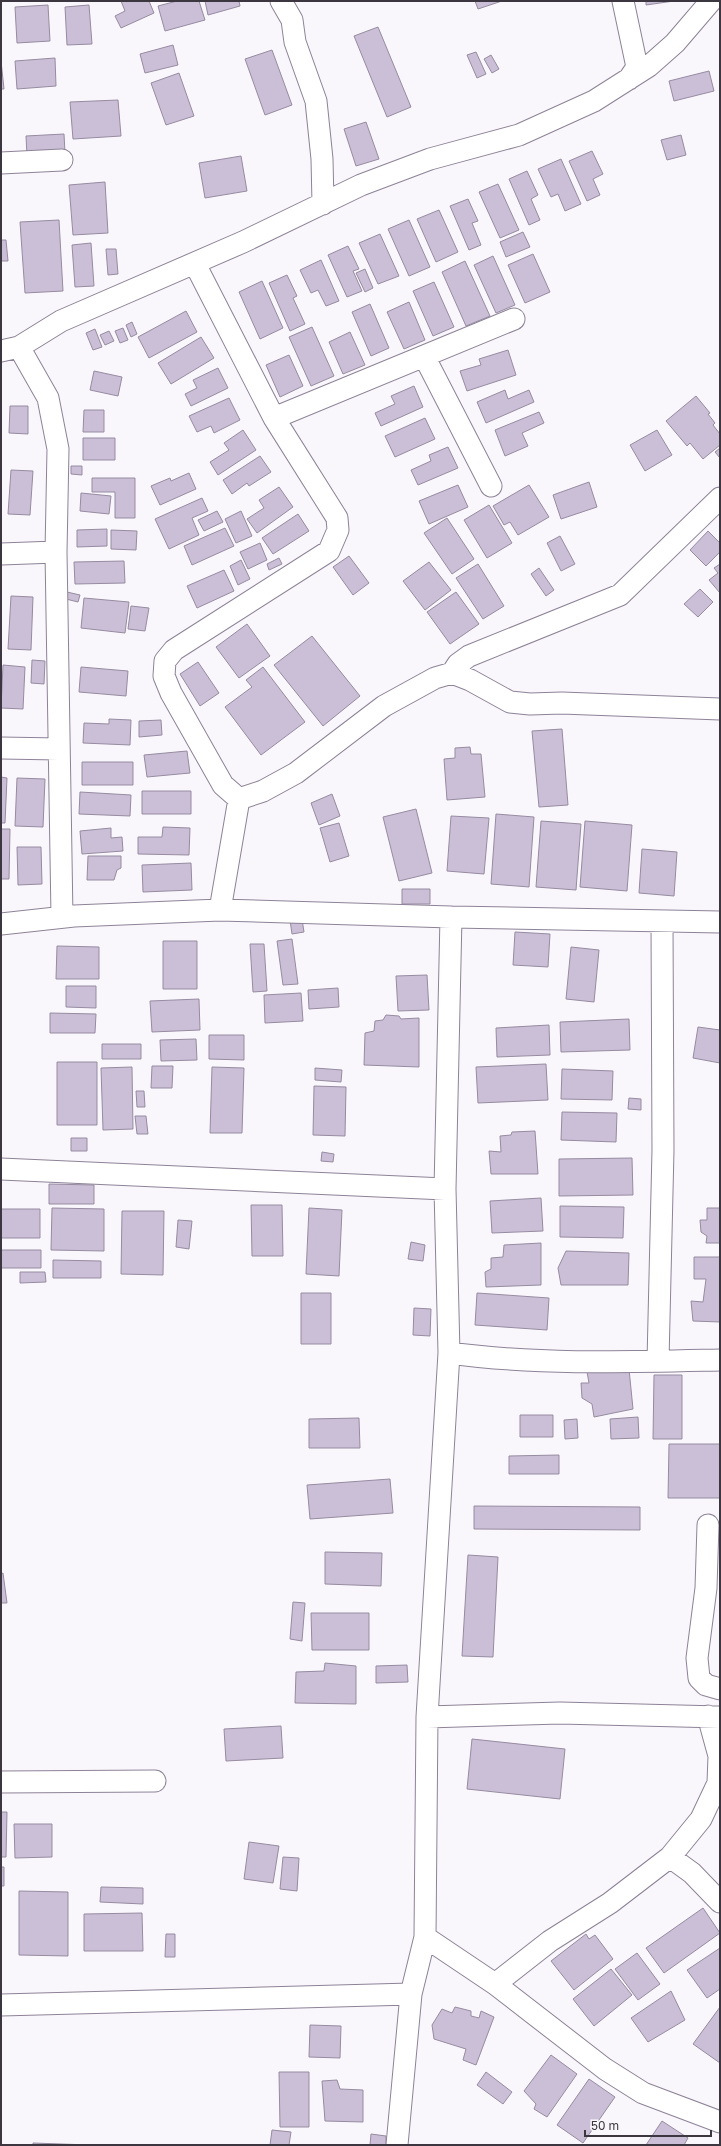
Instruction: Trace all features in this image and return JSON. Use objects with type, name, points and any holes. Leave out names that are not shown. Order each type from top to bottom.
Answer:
[{"type":"street","points":[[281,1],[292,20],[295,42],[316,101],[322,159],[322,204]]},
{"type":"street","points":[[623,1],[637,66],[629,79]]},
{"type":"street","points":[[62,917],[56,552],[58,449],[48,398],[10,349],[61,321],[195,264],[361,185],[430,159],[519,135],[594,101],[649,66],[675,43],[711,1]]},
{"type":"street","points":[[1,163],[62,160]]},
{"type":"street","points":[[195,264],[274,418],[337,518],[338,530],[333,544],[322,555],[174,650],[165,661],[164,676],[171,693],[224,785],[238,799]]},
{"type":"street","points":[[274,418],[514,319]]},
{"type":"street","points":[[424,356],[491,486]]},
{"type":"street","points":[[452,673],[458,664],[469,656],[620,595],[720,498]]},
{"type":"street","points":[[1,554],[56,552]]},
{"type":"street","points":[[238,799],[263,791],[296,773],[384,706],[435,678],[452,673],[470,680],[510,702],[530,704],[562,703],[720,709]]},
{"type":"street","points":[[1,748],[59,749]]},
{"type":"street","points":[[220,910],[238,799]]},
{"type":"street","points":[[1,924],[62,917],[220,910],[662,922],[720,922]]},
{"type":"street","points":[[397,2145],[412,1994],[425,1937],[427,1717],[449,1353],[445,1189],[451,916]]},
{"type":"street","points":[[658,1361],[663,1150],[662,922]]},
{"type":"street","points":[[1,1168],[445,1189]]},
{"type":"street","points":[[449,1353],[489,1359],[658,1361],[720,1360]]},
{"type":"street","points":[[708,1525],[706,1588],[697,1658],[699,1678],[706,1685],[720,1688]]},
{"type":"street","points":[[427,1717],[560,1712],[714,1716],[719,1756],[718,1783],[701,1819],[670,1857],[610,1903],[550,1941],[496,1984]]},
{"type":"street","points":[[1,1782],[154,1781]]},
{"type":"street","points":[[670,1857],[692,1873],[720,1902]]},
{"type":"street","points":[[425,1937],[496,1984],[605,2069],[643,2092],[720,2122]]},
{"type":"street","points":[[1,2005],[412,1994]]},
{"type":"building","points":[[121,1],[149,1],[154,13],[121,28],[115,16],[125,11]]},
{"type":"building","points":[[177,1],[199,1],[205,20],[165,31],[158,6]]},
{"type":"building","points":[[205,1],[239,1],[240,6],[208,15]]},
{"type":"building","points":[[475,1],[502,1],[478,9]]},
{"type":"building","points":[[646,1],[674,1],[646,5]]},
{"type":"building","points":[[48,5],[50,41],[17,43],[15,7]]},
{"type":"building","points":[[89,5],[92,44],[67,45],[65,7]]},
{"type":"building","points":[[378,27],[411,107],[387,117],[354,36]]},
{"type":"building","points":[[173,45],[178,65],[145,73],[140,54]]},
{"type":"building","points":[[272,50],[292,105],[265,115],[245,59]]},
{"type":"building","points":[[476,52],[486,74],[477,78],[467,55]]},
{"type":"building","points":[[491,55],[499,69],[492,73],[484,59]]},
{"type":"building","points":[[55,58],[56,86],[17,89],[15,61]]},
{"type":"building","points":[[1,61],[4,89],[1,89]]},
{"type":"building","points":[[709,71],[714,91],[674,101],[669,81]]},
{"type":"building","points":[[179,73],[194,116],[166,125],[151,83]]},
{"type":"building","points":[[118,100],[121,136],[73,139],[70,102]]},
{"type":"building","points":[[366,122],[379,159],[356,166],[344,129]]},
{"type":"building","points":[[64,134],[65,153],[27,156],[26,136]]},
{"type":"building","points":[[681,135],[686,155],[667,160],[661,140]]},
{"type":"building","points":[[592,151],[603,174],[593,179],[600,195],[587,201],[569,161]]},
{"type":"building","points":[[241,156],[247,191],[205,198],[199,163]]},
{"type":"building","points":[[561,159],[581,204],[565,211],[558,194],[551,197],[538,169]]},
{"type":"building","points":[[527,171],[538,195],[531,199],[540,220],[529,225],[509,179]]},
{"type":"building","points":[[105,182],[108,233],[73,235],[69,185]]},
{"type":"building","points":[[498,184],[519,230],[500,238],[479,192]]},
{"type":"building","points":[[468,199],[478,221],[472,223],[481,245],[469,250],[450,206]]},
{"type":"building","points":[[439,210],[458,252],[436,262],[417,219]]},
{"type":"building","points":[[59,220],[63,291],[25,293],[20,222]]},
{"type":"building","points":[[409,220],[430,267],[409,276],[388,229]]},
{"type":"building","points":[[523,232],[530,247],[506,257],[500,242]]},
{"type":"building","points":[[380,234],[399,276],[378,284],[359,243]]},
{"type":"building","points":[[1,240],[6,240],[8,261],[1,261]]},
{"type":"building","points":[[91,243],[94,286],[75,287],[72,245]]},
{"type":"building","points":[[348,246],[359,269],[353,271],[362,291],[347,297],[328,255]]},
{"type":"building","points":[[106,249],[116,249],[118,274],[108,275]]},
{"type":"building","points":[[533,254],[550,292],[525,303],[508,265]]},
{"type":"building","points":[[493,256],[515,305],[496,313],[474,265]]},
{"type":"building","points":[[321,260],[339,301],[326,306],[318,290],[311,293],[300,270]]},
{"type":"building","points":[[465,261],[490,316],[466,326],[442,272]]},
{"type":"building","points":[[365,269],[373,288],[365,292],[356,273]]},
{"type":"building","points":[[287,275],[297,296],[293,298],[305,324],[290,331],[269,283]]},
{"type":"building","points":[[262,281],[283,328],[260,339],[239,292]]},
{"type":"building","points":[[434,282],[454,327],[433,336],[413,291]]},
{"type":"building","points":[[409,302],[425,340],[404,349],[387,312]]},
{"type":"building","points":[[370,304],[389,348],[371,356],[352,312]]},
{"type":"building","points":[[186,311],[197,332],[149,358],[138,337]]},
{"type":"building","points":[[132,322],[137,334],[131,337],[126,325]]},
{"type":"building","points":[[312,327],[334,376],[311,386],[289,337]]},
{"type":"building","points":[[123,328],[128,340],[120,343],[115,331]]},
{"type":"building","points":[[95,329],[102,347],[93,350],[86,333]]},
{"type":"building","points":[[109,331],[114,341],[105,345],[100,335]]},
{"type":"building","points":[[350,332],[365,365],[343,374],[329,342]]},
{"type":"building","points":[[201,337],[214,358],[171,384],[158,363]]},
{"type":"building","points":[[508,350],[516,375],[467,391],[460,371],[481,365],[479,359]]},
{"type":"building","points":[[289,355],[303,386],[280,397],[266,365]]},
{"type":"building","points":[[218,368],[228,388],[191,406],[185,394],[197,388],[193,380]]},
{"type":"building","points":[[94,371],[122,377],[118,396],[90,390]]},
{"type":"building","points":[[414,386],[423,407],[381,426],[375,413],[395,404],[391,396]]},
{"type":"building","points":[[505,390],[508,399],[529,390],[534,402],[486,423],[477,402]]},
{"type":"building","points":[[696,396],[710,413],[708,414],[715,423],[713,425],[720,434],[720,445],[703,459],[690,443],[687,446],[666,421]]},
{"type":"building","points":[[229,398],[240,420],[214,433],[211,426],[197,432],[189,416]]},
{"type":"building","points":[[10,406],[28,406],[28,434],[9,433]]},
{"type":"building","points":[[84,410],[104,410],[104,432],[83,432]]},
{"type":"building","points":[[539,412],[544,423],[522,433],[528,446],[505,456],[495,430]]},
{"type":"building","points":[[425,418],[435,439],[395,457],[385,436]]},
{"type":"building","points":[[243,430],[256,450],[218,475],[210,462],[229,450],[224,443]]},
{"type":"building","points":[[657,430],[672,455],[645,471],[630,445]]},
{"type":"building","points":[[83,438],[115,438],[115,460],[83,460]]},
{"type":"building","points":[[448,447],[458,468],[418,485],[411,470],[431,461],[429,455]]},
{"type":"building","points":[[720,448],[720,458],[715,452]]},
{"type":"building","points":[[260,456],[271,472],[249,486],[247,483],[232,494],[223,480]]},
{"type":"building","points":[[71,466],[82,466],[82,475],[71,474]]},
{"type":"building","points":[[11,470],[33,471],[30,515],[8,514]]},
{"type":"building","points":[[189,473],[196,489],[160,505],[151,486],[170,478],[171,481]]},
{"type":"building","points":[[92,478],[135,478],[135,518],[115,518],[115,492],[92,492]]},
{"type":"building","points":[[589,482],[597,507],[561,519],[553,495]]},
{"type":"building","points":[[458,485],[468,507],[429,524],[419,501]]},
{"type":"building","points":[[529,485],[549,517],[518,535],[510,522],[504,525],[493,506]]},
{"type":"building","points":[[279,487],[293,507],[257,533],[247,519],[264,508],[259,500]]},
{"type":"building","points":[[81,493],[111,496],[109,514],[80,511]]},
{"type":"building","points":[[202,498],[208,511],[192,518],[199,535],[169,549],[155,519]]},
{"type":"building","points":[[489,505],[512,543],[487,558],[464,520]]},
{"type":"building","points":[[217,511],[223,522],[204,531],[198,520]]},
{"type":"building","points":[[241,511],[252,536],[236,543],[225,519]]},
{"type":"building","points":[[298,514],[309,531],[273,554],[262,538]]},
{"type":"building","points":[[447,518],[474,559],[452,574],[424,533]]},
{"type":"building","points":[[225,528],[234,546],[192,565],[184,546]]},
{"type":"building","points":[[107,529],[107,546],[77,547],[77,530]]},
{"type":"building","points":[[111,530],[137,531],[136,550],[111,549]]},
{"type":"building","points":[[708,531],[720,543],[720,552],[706,566],[690,550]]},
{"type":"building","points":[[560,536],[575,564],[561,571],[547,543]]},
{"type":"building","points":[[260,543],[267,560],[248,569],[240,552]]},
{"type":"building","points":[[349,556],[369,583],[353,595],[333,567]]},
{"type":"building","points":[[279,558],[282,564],[269,570],[267,564]]},
{"type":"building","points":[[241,560],[250,579],[238,585],[230,566]]},
{"type":"building","points":[[124,561],[125,583],[75,584],[74,562]]},
{"type":"building","points":[[429,562],[451,590],[425,610],[403,581]]},
{"type":"building","points":[[478,564],[504,606],[483,619],[456,578]]},
{"type":"building","points":[[720,564],[720,593],[709,580],[718,573],[714,568]]},
{"type":"building","points":[[539,568],[554,590],[546,596],[531,574]]},
{"type":"building","points":[[224,570],[234,591],[197,608],[187,586]]},
{"type":"building","points":[[700,589],[713,602],[698,617],[684,604]]},
{"type":"building","points":[[67,592],[80,595],[78,602],[66,599]]},
{"type":"building","points":[[456,592],[479,624],[450,644],[427,612]]},
{"type":"building","points":[[11,596],[33,597],[31,650],[8,649]]},
{"type":"building","points":[[84,598],[129,602],[125,633],[81,628]]},
{"type":"building","points":[[131,606],[149,608],[145,631],[128,629]]},
{"type":"building","points":[[247,624],[270,656],[239,678],[216,647]]},
{"type":"building","points":[[312,636],[360,696],[323,726],[274,665]]},
{"type":"building","points":[[32,660],[45,661],[44,684],[31,683]]},
{"type":"building","points":[[198,662],[219,693],[200,706],[180,674]]},
{"type":"building","points":[[3,665],[25,667],[23,709],[1,708]]},
{"type":"building","points":[[81,667],[128,671],[126,696],[79,692]]},
{"type":"building","points":[[263,667],[305,722],[261,755],[225,707],[252,687],[246,680]]},
{"type":"building","points":[[109,719],[131,720],[130,745],[83,743],[84,723],[109,724]]},
{"type":"building","points":[[161,720],[162,735],[139,737],[139,721]]},
{"type":"building","points":[[562,729],[568,805],[539,807],[532,731]]},
{"type":"building","points":[[470,747],[471,754],[481,754],[485,797],[447,800],[444,759],[455,758],[455,748]]},
{"type":"building","points":[[187,751],[190,773],[147,777],[144,755]]},
{"type":"building","points":[[82,762],[133,762],[133,785],[82,785]]},
{"type":"building","points":[[1,777],[7,778],[5,823],[1,823]]},
{"type":"building","points":[[17,778],[45,779],[43,827],[15,826]]},
{"type":"building","points":[[142,791],[191,791],[191,814],[142,814]]},
{"type":"building","points":[[80,792],[131,795],[130,816],[79,814]]},
{"type":"building","points":[[332,794],[340,816],[319,825],[311,803]]},
{"type":"building","points":[[416,809],[432,873],[399,881],[383,817]]},
{"type":"building","points":[[496,814],[534,817],[529,887],[491,884]]},
{"type":"building","points":[[451,816],[489,818],[484,874],[447,871]]},
{"type":"building","points":[[541,821],[581,824],[576,890],[536,887]]},
{"type":"building","points":[[585,821],[632,825],[627,891],[580,887]]},
{"type":"building","points":[[339,823],[349,856],[330,862],[320,828]]},
{"type":"building","points":[[163,827],[190,828],[189,855],[138,854],[138,837],[162,837]]},
{"type":"building","points":[[111,828],[111,838],[122,837],[123,851],[82,854],[80,831]]},
{"type":"building","points":[[1,829],[10,829],[9,879],[1,879]]},
{"type":"building","points":[[17,847],[41,847],[42,884],[18,885]]},
{"type":"building","points":[[642,849],[677,852],[674,896],[639,893]]},
{"type":"building","points":[[88,856],[121,856],[121,868],[117,870],[114,880],[87,880]]},
{"type":"building","points":[[191,863],[192,890],[143,892],[142,865]]},
{"type":"building","points":[[402,889],[430,889],[430,904],[402,904]]},
{"type":"building","points":[[302,919],[304,932],[292,934],[290,920]]},
{"type":"building","points":[[515,932],[550,934],[548,967],[513,965]]},
{"type":"building","points":[[292,939],[298,984],[283,985],[277,941]]},
{"type":"building","points":[[163,941],[197,941],[197,989],[163,989]]},
{"type":"building","points":[[250,944],[264,944],[267,991],[253,992]]},
{"type":"building","points":[[57,946],[99,947],[99,979],[56,979]]},
{"type":"building","points":[[571,947],[599,950],[594,1002],[566,999]]},
{"type":"building","points":[[427,975],[429,1010],[398,1011],[396,976]]},
{"type":"building","points":[[66,986],[96,986],[96,1008],[66,1007]]},
{"type":"building","points":[[338,988],[339,1007],[309,1009],[308,990]]},
{"type":"building","points":[[301,993],[303,1021],[265,1023],[264,995]]},
{"type":"building","points":[[199,999],[200,1030],[152,1032],[150,1001]]},
{"type":"building","points":[[50,1013],[96,1014],[95,1033],[50,1033]]},
{"type":"building","points":[[386,1015],[399,1016],[401,1019],[419,1018],[419,1067],[364,1065],[365,1033],[374,1031],[375,1021],[383,1020]]},
{"type":"building","points":[[629,1019],[630,1050],[561,1052],[560,1022]]},
{"type":"building","points":[[549,1025],[550,1055],[497,1057],[496,1028]]},
{"type":"building","points":[[698,1027],[720,1030],[720,1063],[693,1058]]},
{"type":"building","points":[[209,1035],[244,1035],[244,1060],[209,1059]]},
{"type":"building","points":[[196,1039],[197,1060],[161,1061],[160,1040]]},
{"type":"building","points":[[102,1044],[141,1044],[141,1059],[102,1059]]},
{"type":"building","points":[[57,1062],[97,1062],[97,1125],[57,1125]]},
{"type":"building","points":[[546,1064],[548,1100],[478,1103],[476,1067]]},
{"type":"building","points":[[152,1066],[173,1066],[172,1088],[151,1088]]},
{"type":"building","points":[[132,1067],[133,1129],[103,1130],[101,1068]]},
{"type":"building","points":[[212,1067],[244,1068],[242,1133],[210,1133]]},
{"type":"building","points":[[315,1068],[342,1070],[341,1082],[315,1080]]},
{"type":"building","points":[[562,1069],[613,1071],[612,1100],[561,1099]]},
{"type":"building","points":[[314,1086],[346,1087],[345,1136],[313,1135]]},
{"type":"building","points":[[136,1091],[144,1091],[145,1107],[137,1107]]},
{"type":"building","points":[[629,1098],[641,1099],[641,1110],[628,1109]]},
{"type":"building","points":[[562,1112],[617,1113],[616,1142],[561,1140]]},
{"type":"building","points":[[135,1116],[146,1116],[148,1134],[137,1134]]},
{"type":"building","points":[[535,1131],[538,1174],[491,1174],[489,1151],[501,1152],[500,1136],[511,1135],[512,1132]]},
{"type":"building","points":[[71,1138],[87,1138],[87,1151],[71,1151]]},
{"type":"building","points":[[322,1152],[334,1154],[333,1162],[321,1161]]},
{"type":"building","points":[[632,1158],[633,1195],[559,1196],[559,1159]]},
{"type":"building","points":[[49,1184],[94,1185],[94,1204],[49,1204]]},
{"type":"building","points":[[541,1198],[543,1231],[492,1233],[490,1201]]},
{"type":"building","points":[[251,1205],[282,1205],[283,1256],[252,1256]]},
{"type":"building","points":[[560,1206],[624,1207],[623,1238],[560,1237]]},
{"type":"building","points":[[52,1208],[104,1209],[104,1251],[51,1250]]},
{"type":"building","points":[[309,1208],[342,1210],[339,1276],[306,1274]]},
{"type":"building","points":[[707,1208],[720,1208],[720,1243],[706,1243],[707,1236],[701,1232],[700,1220],[707,1220]]},
{"type":"building","points":[[1,1209],[40,1209],[40,1238],[1,1238]]},
{"type":"building","points":[[122,1211],[164,1211],[163,1275],[121,1274]]},
{"type":"building","points":[[178,1220],[192,1221],[189,1249],[176,1247]]},
{"type":"building","points":[[411,1242],[425,1245],[423,1261],[408,1259]]},
{"type":"building","points":[[541,1243],[541,1285],[486,1287],[485,1272],[491,1269],[491,1258],[503,1257],[504,1245]]},
{"type":"building","points":[[1,1250],[41,1250],[41,1268],[1,1268]]},
{"type":"building","points":[[566,1251],[629,1253],[628,1285],[561,1285],[558,1268]]},
{"type":"building","points":[[694,1257],[720,1257],[720,1322],[693,1321],[691,1301],[703,1302],[706,1279],[694,1279]]},
{"type":"building","points":[[53,1260],[101,1261],[101,1278],[53,1278]]},
{"type":"building","points":[[20,1272],[45,1272],[46,1282],[20,1283]]},
{"type":"building","points":[[301,1293],[331,1293],[331,1344],[301,1344]]},
{"type":"building","points":[[477,1293],[549,1298],[547,1330],[475,1325]]},
{"type":"building","points":[[414,1308],[431,1309],[430,1336],[413,1335]]},
{"type":"building","points":[[629,1369],[633,1409],[594,1417],[592,1404],[582,1398],[581,1383],[589,1383],[587,1372]]},
{"type":"building","points":[[654,1375],[682,1375],[682,1439],[653,1439]]},
{"type":"building","points":[[520,1415],[553,1415],[553,1437],[520,1437]]},
{"type":"building","points":[[638,1417],[639,1438],[611,1439],[610,1419]]},
{"type":"building","points":[[359,1418],[360,1448],[309,1448],[309,1419]]},
{"type":"building","points":[[577,1419],[578,1438],[565,1439],[564,1420]]},
{"type":"building","points":[[669,1444],[720,1444],[720,1498],[668,1498]]},
{"type":"building","points":[[559,1455],[559,1474],[509,1474],[509,1456]]},
{"type":"building","points":[[390,1479],[393,1513],[310,1519],[307,1485]]},
{"type":"building","points":[[474,1506],[640,1507],[640,1530],[474,1529]]},
{"type":"building","points":[[325,1552],[382,1553],[381,1586],[325,1584]]},
{"type":"building","points":[[468,1555],[498,1557],[493,1657],[462,1656]]},
{"type":"building","points":[[3,1573],[7,1603],[1,1603],[1,1574]]},
{"type":"building","points":[[293,1602],[305,1603],[302,1641],[290,1639]]},
{"type":"building","points":[[311,1613],[369,1613],[369,1650],[312,1650]]},
{"type":"building","points":[[325,1663],[356,1666],[356,1704],[295,1703],[296,1672],[324,1671]]},
{"type":"building","points":[[407,1665],[408,1682],[376,1683],[376,1666]]},
{"type":"building","points":[[281,1726],[283,1758],[226,1761],[224,1729]]},
{"type":"building","points":[[472,1739],[565,1749],[560,1799],[467,1789]]},
{"type":"building","points":[[1,1812],[7,1812],[6,1857],[1,1857]]},
{"type":"building","points":[[14,1824],[52,1824],[52,1857],[15,1858]]},
{"type":"building","points":[[249,1842],[279,1846],[273,1883],[244,1879]]},
{"type":"building","points":[[283,1857],[299,1858],[297,1891],[280,1889]]},
{"type":"building","points":[[1,1867],[4,1867],[4,1886],[1,1886]]},
{"type":"building","points":[[101,1887],[143,1888],[143,1904],[100,1902]]},
{"type":"building","points":[[19,1891],[68,1892],[68,1956],[19,1955]]},
{"type":"building","points":[[703,1908],[720,1933],[664,1973],[646,1948]]},
{"type":"building","points":[[142,1913],[143,1951],[84,1951],[84,1914]]},
{"type":"building","points":[[166,1934],[175,1934],[175,1957],[165,1957]]},
{"type":"building","points":[[586,1934],[589,1939],[595,1935],[613,1959],[574,1990],[551,1961]]},
{"type":"building","points":[[720,1948],[720,1989],[707,1998],[687,1970]]},
{"type":"building","points":[[637,1953],[660,1984],[638,2000],[615,1969]]},
{"type":"building","points":[[611,1969],[632,1995],[594,2026],[573,1999]]},
{"type":"building","points":[[671,1991],[685,2020],[648,2042],[631,2018]]},
{"type":"building","points":[[455,2007],[471,2011],[471,2016],[479,2018],[481,2011],[494,2017],[476,2065],[463,2060],[466,2049],[434,2039],[432,2025],[442,2009],[452,2013]]},
{"type":"building","points":[[720,2007],[720,2063],[693,2044]]},
{"type":"building","points":[[310,2025],[341,2026],[340,2058],[309,2057]]},
{"type":"building","points":[[551,2055],[577,2074],[547,2117],[534,2109],[536,2104],[524,2091]]},
{"type":"building","points":[[279,2072],[309,2072],[309,2127],[280,2127]]},
{"type":"building","points":[[486,2072],[512,2092],[503,2104],[477,2085]]},
{"type":"building","points":[[589,2079],[615,2097],[583,2143],[557,2125]]},
{"type":"building","points":[[337,2080],[340,2089],[363,2090],[363,2122],[325,2121],[322,2081]]},
{"type":"building","points":[[662,2121],[688,2138],[684,2145],[646,2145]]},
{"type":"building","points":[[272,2130],[291,2132],[289,2145],[270,2145]]},
{"type":"building","points":[[371,2134],[386,2136],[386,2145],[370,2145]]},
{"type":"building","points":[[33,2143],[89,2145],[33,2145]]}]
